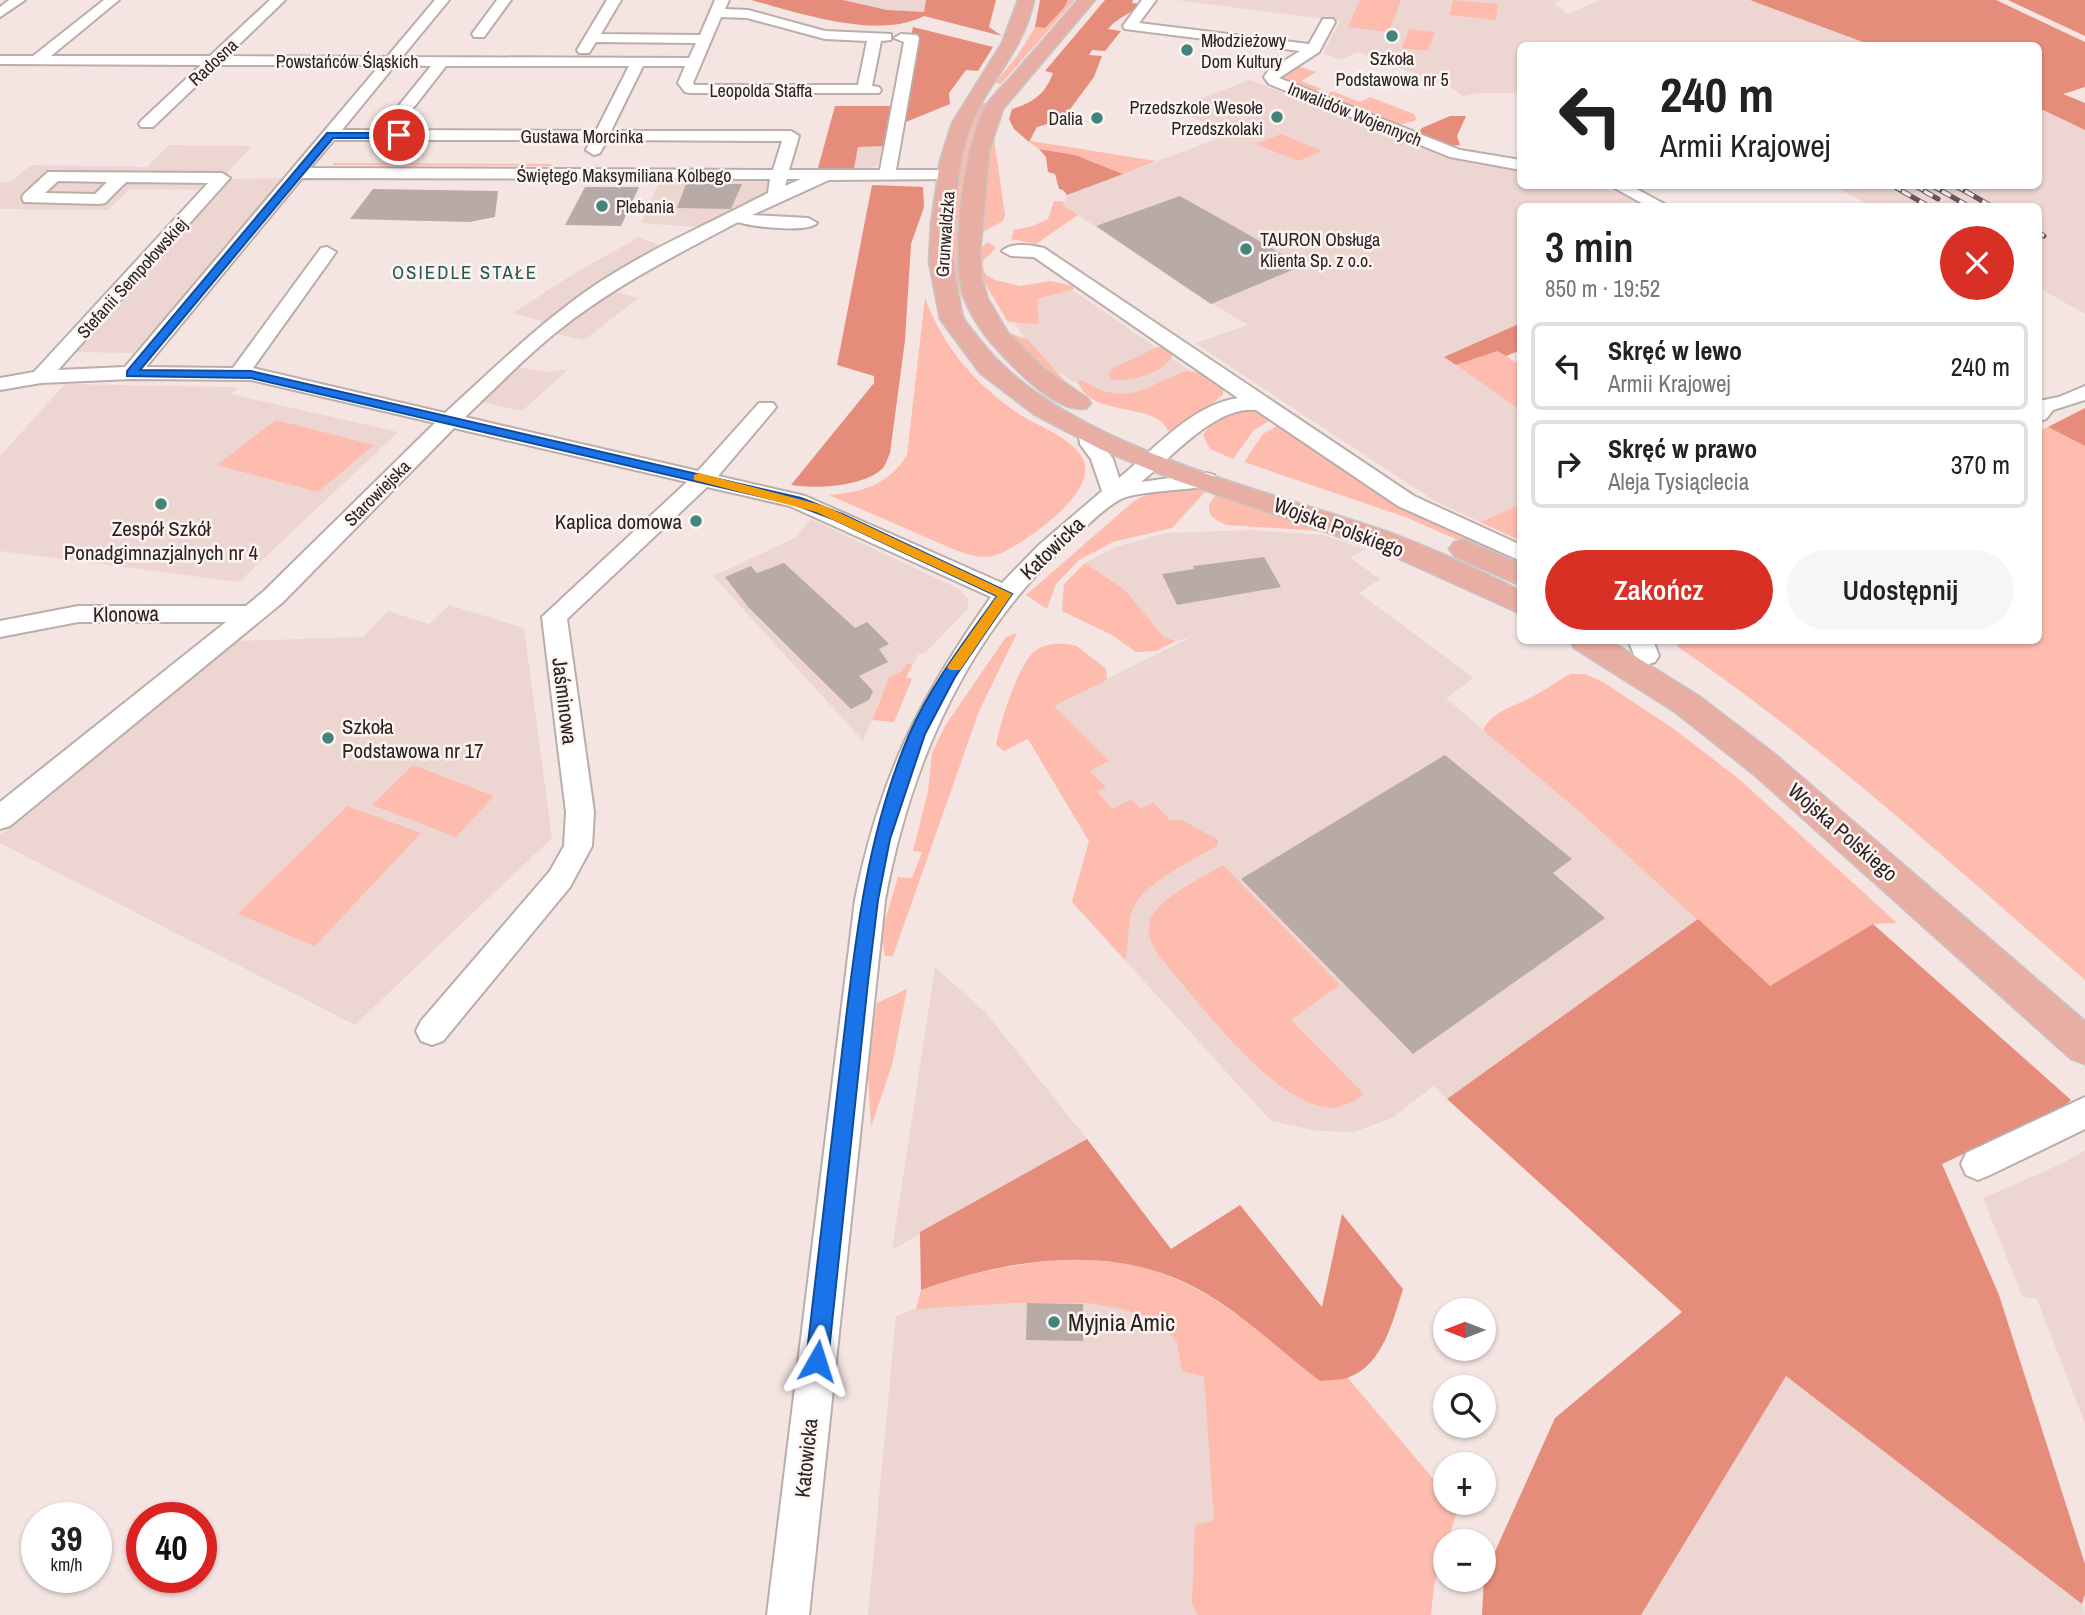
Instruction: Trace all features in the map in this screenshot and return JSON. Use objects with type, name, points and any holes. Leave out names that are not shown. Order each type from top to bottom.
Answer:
[{"type":"main road","name":"Grunwaldzka","points":[[1026,0],[1012,45],[970,107],[960,127],[949,175],[939,266],[946,302],[956,325],[982,359],[1010,386],[1040,407],[1090,436],[1162,453]]},
{"type":"main road","name":"Grunwaldzka","points":[[1087,0],[1000,98],[989,119],[981,143],[976,174],[969,254],[970,277],[979,306],[991,328],[1013,355],[1033,372],[1162,453]]},
{"type":"main road","name":"Wojska Polskiego","points":[[1162,453],[1206,480],[1395,545],[1517,602]]},
{"type":"main road","name":"Wojska Polskiego","points":[[1162,453],[1413,528],[1517,574]]},
{"type":"main road","name":"Wojska Polskiego","points":[[1592,644],[1670,692],[1764,764],[2085,1046]]},
{"type":"main road","name":"Wojska Polskiego","points":[[1636,646],[1805,774],[2085,1018]]},
{"type":"street","points":[[0,13],[18,0]]},
{"type":"street","points":[[37,60],[112,0]]},
{"type":"street","name":"Radosna","points":[[147,124],[278,0]]},
{"type":"street","points":[[131,373],[442,0]]},
{"type":"street","points":[[479,34],[504,0]]},
{"type":"street","points":[[577,61],[614,0]]},
{"type":"street","points":[[1149,0],[1130,26],[1314,49]]},
{"type":"street","points":[[694,62],[719,7],[825,35],[881,37],[887,175]]},
{"type":"street","name":"Inwalidów Wojennych","points":[[1328,22],[1314,49],[1271,77],[1279,84],[1456,154],[1517,165]]},
{"type":"street","points":[[882,90],[912,38],[901,37]]},
{"type":"street","points":[[591,38],[705,39]]},
{"type":"street","name":"Powstańców Śląskich","points":[[0,60],[694,62]]},
{"type":"street","points":[[384,135],[442,61]]},
{"type":"street","points":[[582,174],[638,62]]},
{"type":"street","name":"Leopolda Staffa","points":[[694,62],[685,83],[690,89],[882,90]]},
{"type":"street","name":"Gustawa Morcinka","points":[[331,135],[791,136],[779,175]]},
{"type":"street","name":"Świętego Maksymiliana Kolbego","points":[[298,173],[949,175]]},
{"type":"street","points":[[774,197],[779,175]]},
{"type":"street","name":"Starowiejska","points":[[0,818],[253,614],[450,420],[550,327],[598,292],[774,197],[809,210],[826,175]]},
{"type":"street","name":"Stefanii Sempołowskiej","points":[[41,377],[222,178],[122,177]]},
{"type":"street","points":[[1625,189],[1653,203]]},
{"type":"street","points":[[735,216],[748,220],[809,210]]},
{"type":"street","points":[[1011,251],[1038,252],[1406,501],[1517,552]]},
{"type":"street","points":[[240,374],[327,252]]},
{"type":"street","points":[[0,384],[41,377],[131,373],[251,374],[704,478],[821,509],[1006,594]]},
{"type":"street","points":[[2042,405],[2064,402],[2085,392]]},
{"type":"street","name":"Katowicka","points":[[788,1615],[859,982],[877,860],[887,818],[917,734],[949,674],[1006,594],[1060,537],[1224,406],[1251,401],[1262,405]]},
{"type":"street","name":"Jaśminowa","points":[[432,1031],[560,879],[578,846],[580,812],[554,617],[704,478],[766,407]]},
{"type":"street","points":[[1090,436],[1091,444],[1102,459],[1114,492],[1206,480]]},
{"type":"street","name":"Klonowa","points":[[0,629],[78,614],[253,614]]},
{"type":"street","points":[[1978,1164],[2085,1112]]},
{"type":"shaded area","points":[[751,0],[843,0],[887,10],[924,12],[926,0],[996,0],[989,27],[1002,36],[924,16],[905,23],[884,25],[838,22]]},
{"type":"shaded area","points":[[843,0],[926,0],[924,12],[887,10]]},
{"type":"shaded area","points":[[1040,0],[1068,0],[1045,28],[1035,27]]},
{"type":"shaded area","points":[[1068,0],[1075,0],[1001,84],[995,83],[1018,55],[1035,27],[1045,28]]},
{"type":"shaded area","points":[[1105,0],[1133,0],[1132,3],[1140,4],[1108,29],[1121,31],[1105,51],[1092,50],[1089,55],[1102,56],[1094,77],[1062,120],[1037,127],[1029,142],[1014,129],[1009,119],[1012,109],[1032,101],[1042,92],[1053,73],[1045,71]]},
{"type":"shaded area","points":[[1176,0],[1562,0],[1554,4],[1569,14],[1599,0],[1750,0],[1863,42],[1517,42],[1516,93],[1463,96],[1450,87],[1357,52],[1341,60],[1323,53],[1340,21]]},
{"type":"shaded area","points":[[1360,0],[1401,0],[1389,32],[1348,27]]},
{"type":"shaded area","points":[[1453,0],[1498,4],[1496,20],[1449,15]]},
{"type":"shaded area","points":[[1750,0],[1996,0],[2085,42],[2085,87],[2063,94],[2085,103],[2085,130],[2042,109],[2042,42],[1863,42]]},
{"type":"shaded area","points":[[2008,0],[2085,0],[2085,36]]},
{"type":"shaded area","points":[[913,27],[993,47],[978,71],[966,70],[949,93],[950,104],[886,130],[883,146],[858,147],[854,168],[818,168],[835,106],[894,106]]},
{"type":"shaded area","points":[[1409,29],[1435,32],[1428,51],[1402,48]]},
{"type":"shaded area","points":[[1298,66],[1316,72],[1301,81],[1322,89],[1310,92],[1282,81],[1282,76]]},
{"type":"shaded area","points":[[1250,80],[1463,162],[1517,171],[1517,189],[1604,189],[1631,196],[1642,203],[1517,203],[1517,325],[1445,357],[1517,408],[1517,506],[1480,522],[1435,501],[1195,343],[1248,325],[1201,297],[1204,296],[1197,290],[1192,292],[1063,205],[1067,195],[1230,134],[1180,112],[1178,107]]},
{"type":"shaded area","points":[[1332,91],[1360,102],[1370,97],[1414,114],[1417,120],[1396,126],[1324,97]]},
{"type":"shaded area","points":[[981,102],[989,104],[968,165],[958,239],[960,279],[968,311],[953,279],[951,225],[963,140]]},
{"type":"shaded area","points":[[2042,109],[2085,130],[2085,314],[2042,290],[2042,203],[1865,203],[1840,189],[2042,189]]},
{"type":"shaded area","points":[[1450,116],[1466,116],[1457,136],[1460,145],[1450,146],[1417,134],[1422,128]]},
{"type":"shaded area","points":[[1281,134],[1322,151],[1298,161],[1256,144]]},
{"type":"shaded area","points":[[992,138],[1005,215],[1003,221],[980,232],[987,152]]},
{"type":"shaded area","points":[[1029,142],[1156,161],[1123,174],[1075,155],[1039,149]]},
{"type":"shaded area","points":[[169,145],[252,146],[211,190],[130,189],[108,210],[0,209],[0,183],[11,182],[31,165],[147,167]]},
{"type":"shaded area","points":[[883,146],[878,165],[866,169],[854,168],[858,147]]},
{"type":"shaded area","points":[[1039,149],[1075,155],[1123,174],[1067,195],[1059,189],[1055,174],[1048,172],[1046,157]]},
{"type":"shaded area","points":[[334,163],[552,164],[333,165]]},
{"type":"shaded area","points":[[661,177],[764,178],[772,181],[769,193],[708,228],[641,223]]},
{"type":"shaded area","points":[[284,178],[136,353],[68,352],[227,179]]},
{"type":"shaded area","points":[[872,185],[923,187],[924,207],[911,244],[905,340],[890,453],[883,468],[852,483],[813,487],[791,485],[874,383],[874,376],[837,365]]},
{"type":"shaded area","points":[[1054,201],[1064,202],[1063,205],[1078,215],[1036,244],[1011,239],[1014,230],[1048,219]]},
{"type":"shaded area","points":[[639,237],[677,252],[610,291],[639,298],[584,340],[549,332],[541,321],[513,313],[575,273]]},
{"type":"shaded area","points":[[988,242],[996,248],[983,261],[983,268],[986,275],[995,280],[1020,286],[1050,281],[1073,286],[1074,289],[1037,299],[1039,322],[1035,324],[1008,322],[981,277],[978,251]]},
{"type":"shaded area","points":[[1064,284],[1212,386],[1113,404],[1040,362],[1003,305]]},
{"type":"shaded area","points":[[925,298],[952,350],[977,379],[1022,416],[1072,445],[1083,459],[1083,482],[1067,505],[1024,540],[991,556],[976,556],[955,550],[829,495],[853,492],[874,485],[892,473],[907,455]]},
{"type":"shaded area","points":[[1517,325],[1517,352],[1506,356],[1497,351],[1456,365],[1444,357]]},
{"type":"shaded area","points":[[1007,332],[1028,340],[1065,381],[1065,385],[1049,376]]},
{"type":"shaded area","points":[[1158,347],[1165,347],[1172,355],[1163,367],[1136,378],[1111,379],[1108,374],[1113,368]]},
{"type":"shaded area","points":[[1497,350],[1517,363],[1517,408],[1456,365]]},
{"type":"shaded area","points":[[510,366],[547,372],[569,369],[522,411],[477,401]]},
{"type":"shaded area","points":[[1183,372],[1195,372],[1209,377],[1223,387],[1223,395],[1188,423],[1168,431],[1162,422],[1151,416],[1096,401],[1085,393],[1078,382],[1082,380],[1109,393],[1132,393]]},
{"type":"shaded area","name":"Zespół Szkół Ponadgimnazjalnych nr 4","points":[[65,384],[232,387],[238,388],[231,394],[398,432],[239,582],[0,551],[0,456]]},
{"type":"shaded area","points":[[2085,408],[2085,446],[2048,427]]},
{"type":"shaded area","points":[[1239,411],[1256,412],[1272,419],[1254,430],[1233,459],[1210,449],[1203,435],[1218,420]]},
{"type":"shaded area","points":[[276,420],[374,445],[318,492],[217,465]]},
{"type":"shaded area","points":[[1280,424],[1517,559],[1517,566],[1408,518],[1244,462],[1263,434]]},
{"type":"shaded area","points":[[2048,427],[2085,446],[2085,980],[1836,766],[1677,644],[2042,644],[2042,430]]},
{"type":"shaded area","points":[[1190,486],[1208,489],[1172,528],[1113,542],[1079,560],[1056,584],[1047,609],[1026,595],[1134,501],[1153,491]]},
{"type":"shaded area","points":[[1219,491],[1335,532],[1227,525],[1214,519],[1209,511],[1211,502]]},
{"type":"shaded area","points":[[1517,506],[1517,539],[1480,522]]},
{"type":"shaded area","points":[[811,519],[957,588],[969,599],[967,610],[925,653],[919,654],[913,664],[907,663],[902,671],[889,677],[863,741],[713,576],[795,538]]},
{"type":"shaded area","points":[[1251,530],[1323,535],[1366,549],[1350,558],[1380,579],[1359,593],[1474,678],[1446,698],[1590,821],[1698,919],[1447,1099],[1434,1086],[1392,1118],[1354,1132],[1319,1131],[1271,1121],[1072,902],[1089,841],[1028,739],[1053,706],[1191,637],[1176,641],[1164,637],[1125,590],[1085,563],[1115,547],[1167,533]]},
{"type":"shaded area","points":[[1085,563],[1125,590],[1164,637],[1176,641],[1156,651],[1136,652],[1112,635],[1062,611],[1064,584]]},
{"type":"shaded area","name":"Szkoła Podstawowa nr 17","points":[[449,605],[524,628],[552,838],[355,1025],[0,843],[0,835],[236,641],[363,637],[388,611],[429,624]]},
{"type":"shaded area","points":[[1017,633],[979,711],[893,956],[885,956],[881,934],[898,877],[912,878],[922,852],[913,851],[928,791],[932,753],[945,726],[1006,637]]},
{"type":"shaded area","points":[[1043,646],[1077,646],[1106,669],[1107,680],[1054,706],[1109,761],[1090,771],[1106,787],[1097,792],[1113,809],[1131,799],[1141,809],[1153,802],[1170,820],[1182,820],[1218,840],[1218,845],[1160,880],[1140,897],[1130,919],[1125,960],[1072,902],[1089,841],[1028,739],[1004,751],[996,745],[1011,694],[1029,657]]},
{"type":"shaded area","points":[[907,663],[913,664],[906,677],[912,679],[894,722],[872,720],[889,677],[902,671]]},
{"type":"shaded area","points":[[1571,674],[1585,674],[1603,682],[1674,729],[1739,779],[1897,923],[1873,924],[1770,987],[1590,821],[1483,730],[1500,712]]},
{"type":"shaded area","points":[[413,765],[494,796],[456,837],[372,805]]},
{"type":"shaded area","points":[[347,806],[421,833],[315,946],[238,914]]},
{"type":"shaded area","points":[[1223,865],[1340,985],[1291,1020],[1364,1094],[1354,1101],[1337,1107],[1319,1106],[1297,1097],[1275,1082],[1232,1042],[1159,956],[1150,937],[1149,924],[1153,915],[1180,890]]},
{"type":"shaded area","points":[[1698,919],[1770,986],[1873,924],[2071,1100],[2062,1108],[1942,1164],[1999,1295],[2085,1564],[2085,1594],[2082,1604],[1786,1376],[1641,1615],[1482,1615],[1483,1592],[1496,1592],[1496,1549],[1555,1418],[1682,1312],[1447,1099]]},
{"type":"shaded area","points":[[935,967],[985,1012],[1087,1139],[892,1250]]},
{"type":"shaded area","points":[[907,989],[892,1065],[871,1127],[867,1058],[877,1003]]},
{"type":"shaded area","points":[[1087,1139],[1171,1249],[1240,1205],[1322,1307],[1342,1214],[1403,1289],[1385,1341],[1378,1353],[1359,1372],[1347,1378],[1320,1381],[1244,1320],[1196,1288],[1163,1274],[1095,1260],[1059,1260],[989,1270],[921,1290],[920,1232]]},
{"type":"shaded area","points":[[2085,1150],[2085,1424],[2037,1299],[2022,1296],[1983,1198],[2061,1164]]},
{"type":"shaded area","points":[[1063,1259],[1096,1260],[1149,1269],[1196,1289],[1218,1302],[1320,1381],[1348,1378],[1433,1479],[1433,1515],[1456,1515],[1451,1529],[1433,1529],[1431,1615],[1197,1615],[1192,1603],[1195,1525],[1214,1520],[1204,1377],[1182,1371],[1177,1342],[1157,1319],[1088,1303],[1014,1303],[916,1309],[921,1290],[991,1270]]},
{"type":"shaded area","points":[[1062,1283],[1176,1306],[1337,1615],[868,1615],[896,1316],[945,1298]]},
{"type":"shaded area","points":[[1786,1376],[2082,1604],[2085,1615],[1641,1615]]},
{"type":"building","points":[[686,184],[742,184],[731,209],[677,208]]},
{"type":"building","name":"Plebania","points":[[585,187],[639,187],[621,226],[565,225]]},
{"type":"building","points":[[373,189],[498,191],[495,217],[469,222],[350,219]]},
{"type":"building","points":[[1180,196],[1302,266],[1211,304],[1096,226]]},
{"type":"building","points":[[1264,557],[1281,587],[1177,605],[1162,574],[1194,569],[1193,566]]},
{"type":"building","points":[[784,563],[855,628],[867,622],[889,644],[879,649],[888,662],[859,676],[873,691],[869,700],[851,709],[749,608],[725,577],[751,566],[757,573]]},
{"type":"building","points":[[1445,755],[1572,859],[1553,873],[1605,918],[1413,1054],[1241,879]]},
{"type":"building","name":"Myjnia Amic","points":[[1027,1303],[1083,1304],[1083,1341],[1026,1340]]},
{"type":"railway","points":[[1898,189],[1905,193]]},
{"type":"railway","points":[[1921,189],[1928,193]]},
{"type":"railway","points":[[1938,189],[1945,193]]},
{"type":"railway","points":[[1961,189],[1968,193]]},
{"type":"railway","points":[[1902,191],[1923,203]]},
{"type":"railway","points":[[1924,191],[1938,199]]},
{"type":"railway","points":[[1942,191],[1963,203]]},
{"type":"railway","points":[[1965,191],[1986,203]]},
{"type":"slow traffic","points":[[699,477],[821,509],[1006,594],[955,667]]},
{"type":"place","name":"Szkoła Podstawowa nr 5","points":[[1392,36]]},
{"type":"place","name":"Młodzieżowy Dom Kultury","points":[[1187,50]]},
{"type":"place","name":"Przedszkole Wesołe Przedszkolaki","points":[[1277,117]]},
{"type":"place","name":"Dalia","points":[[1097,118]]},
{"type":"place","name":"Plebania","points":[[602,206]]},
{"type":"place","name":"TAURON Obsługa Klienta Sp. z o.o.","points":[[1246,249]]},
{"type":"place","name":"Zespół Szkół Ponadgimnazjalnych nr 4","points":[[161,504]]},
{"type":"place","name":"Kaplica domowa","points":[[696,521]]},
{"type":"place","name":"Szkoła Podstawowa nr 17","points":[[328,738]]},
{"type":"place","name":"Myjnia Amic","points":[[1054,1322]]},
{"type":"district","name":"OSIEDLE STAŁE","points":[[465,272]]},
{"type":"route","points":[[399,135],[331,135],[131,373],[251,374],[797,501],[821,509],[1006,594],[949,674],[917,734],[887,818],[870,900],[859,982],[817,1361]]}]
